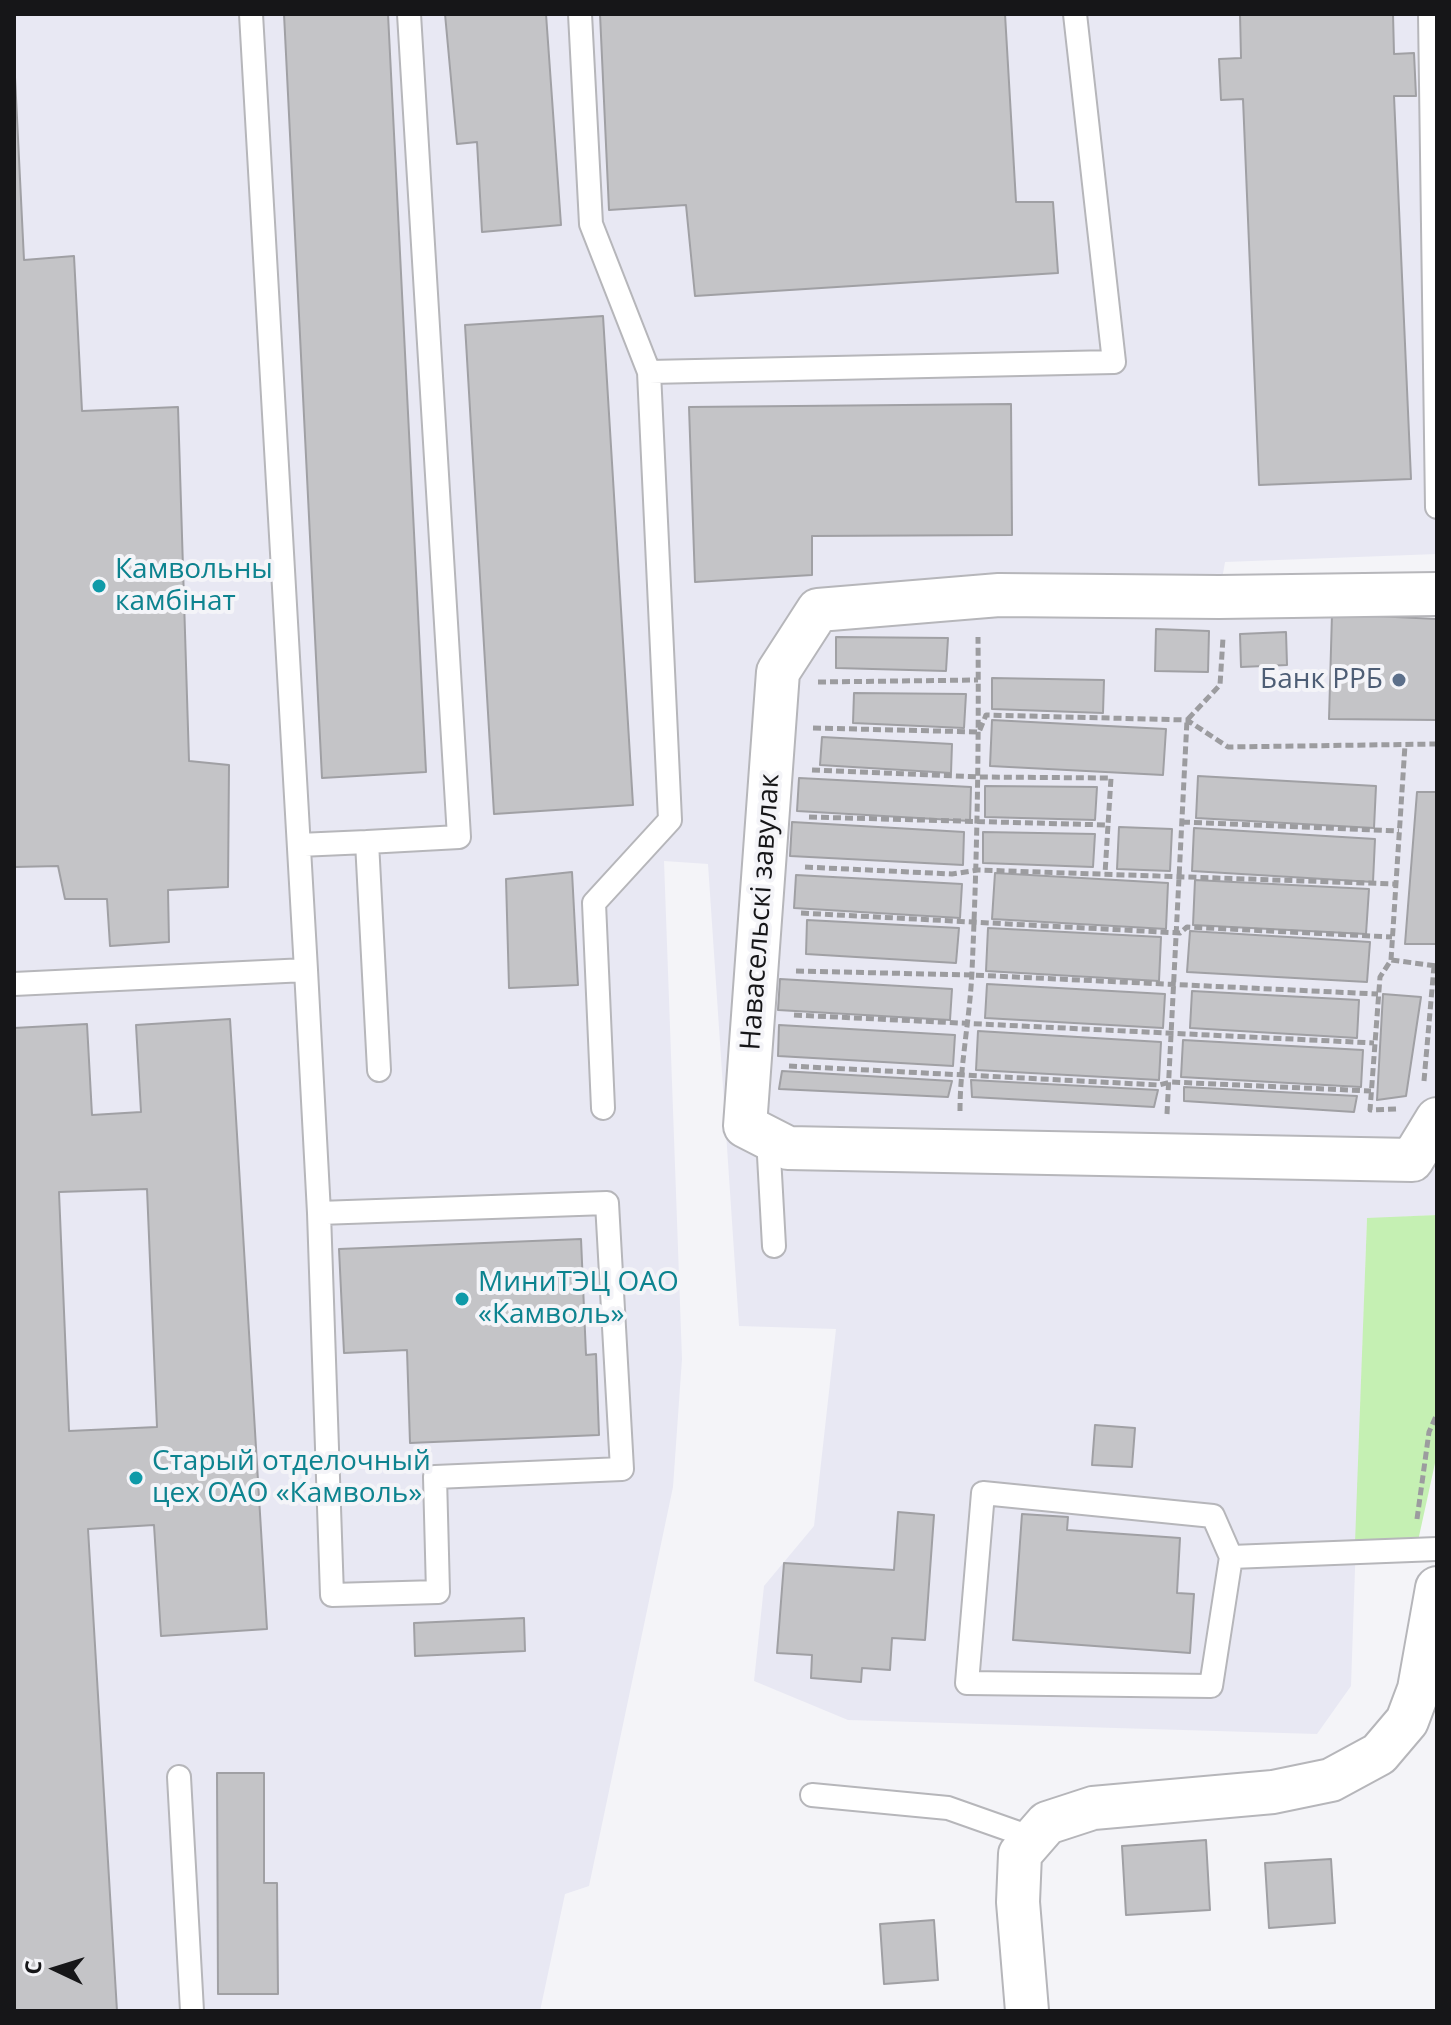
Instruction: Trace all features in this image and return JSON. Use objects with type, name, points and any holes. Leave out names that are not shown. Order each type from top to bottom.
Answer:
[{"type":"street","name":"Навасельскі завулак","points":[[768,1138],[745,1126],[778,672],[818,610],[977,597],[1437,594]]},
{"type":"street","points":[[768,1138],[788,1148],[1412,1160],[1430,1106]]},
{"type":"street","points":[[1027,2011],[1018,1902],[1020,1854],[1047,1823],[1093,1808],[1273,1792],[1331,1780],[1379,1754],[1407,1721],[1419,1689],[1437,1588]]},
{"type":"lane","points":[[251,14],[319,1213],[332,1595],[438,1592],[435,1477],[622,1469],[607,1203],[319,1213]]},
{"type":"lane","points":[[299,845],[459,837],[409,14]]},
{"type":"lane","points":[[580,14],[591,224],[649,372],[670,820],[594,903],[603,1108]]},
{"type":"lane","points":[[649,372],[1114,362],[1075,14]]},
{"type":"lane","points":[[1430,14],[1437,507]]},
{"type":"lane","points":[[367,842],[379,1070]]},
{"type":"lane","points":[[14,984],[306,970]]},
{"type":"lane","points":[[768,1138],[774,1246]]},
{"type":"lane","points":[[983,1493],[1213,1516],[1231,1557],[1211,1686],[967,1683],[983,1493]]},
{"type":"lane","points":[[1231,1557],[1437,1549]]},
{"type":"lane","points":[[179,1777],[192,2011]]},
{"type":"lane","points":[[812,1795],[948,1808],[1033,1838]]},
{"type":"path","points":[[959,1152],[960,1074],[972,975],[978,822],[977,597]]},
{"type":"path","points":[[1163,1155],[1171,1082],[1187,720],[1220,685],[1223,641],[1211,597]]},
{"type":"path","points":[[777,683],[978,680]]},
{"type":"path","points":[[979,732],[986,715],[1187,720],[1228,747],[1437,744]]},
{"type":"path","points":[[774,727],[979,732]]},
{"type":"path","points":[[1397,1109],[1370,1110],[1380,977],[1391,960],[1405,745]]},
{"type":"path","points":[[771,769],[979,777],[1111,778],[1105,874]]},
{"type":"path","points":[[768,816],[1108,825]]},
{"type":"path","points":[[1182,822],[1399,831]]},
{"type":"path","points":[[764,865],[952,874],[975,871],[1395,884]]},
{"type":"path","points":[[760,911],[1176,933],[1187,927],[1392,937]]},
{"type":"path","points":[[1391,960],[1436,966],[1430,1106]]},
{"type":"path","points":[[756,970],[972,975],[1378,994]]},
{"type":"path","points":[[753,1014],[1374,1043]]},
{"type":"path","points":[[750,1064],[1159,1085],[1171,1082],[1371,1091]]},
{"type":"path","points":[[1412,1552],[1429,1432],[1437,1414]]},
{"type":"shaded area","points":[[14,14],[1437,14],[1437,554],[1225,562],[1219,597],[1220,609],[1437,619],[1437,1215],[1367,1219],[1351,1686],[1317,1734],[848,1720],[754,1681],[764,1586],[814,1526],[836,1329],[739,1326],[708,864],[664,861],[682,1359],[673,1487],[589,1886],[565,1894],[540,2011],[14,2011]]},
{"type":"green space","points":[[1437,1215],[1437,1454],[1418,1541],[1355,1543],[1367,1218]]},
{"type":"building","points":[[284,14],[388,14],[426,772],[322,778]]},
{"type":"building","points":[[445,14],[546,14],[561,225],[482,232],[477,142],[457,144]]},
{"type":"building","points":[[600,14],[1005,14],[1016,202],[1053,202],[1058,273],[695,296],[686,205],[609,210]]},
{"type":"building","points":[[1240,14],[1393,14],[1394,54],[1414,53],[1416,96],[1394,96],[1411,479],[1259,485],[1243,99],[1221,100],[1219,59],[1241,58]]},
{"type":"building","name":"Камвольны камбінат","points":[[14,57],[24,260],[74,256],[82,411],[178,407],[189,761],[229,765],[228,887],[168,890],[169,942],[110,946],[107,899],[65,899],[58,866],[14,867]]},
{"type":"building","points":[[603,316],[633,805],[494,814],[465,325]]},
{"type":"building","points":[[1011,404],[1012,535],[812,536],[812,575],[695,582],[689,407]]},
{"type":"building","points":[[1332,614],[1437,619],[1437,720],[1329,719]]},
{"type":"building","points":[[1156,629],[1209,631],[1208,672],[1155,671]]},
{"type":"building","points":[[1286,632],[1287,665],[1241,667],[1240,634]]},
{"type":"building","points":[[836,637],[948,638],[946,671],[836,668]]},
{"type":"building","points":[[992,678],[1104,680],[1103,713],[992,709]]},
{"type":"building","points":[[854,693],[966,694],[964,728],[853,723]]},
{"type":"building","points":[[992,720],[1166,729],[1163,775],[990,766]]},
{"type":"building","points":[[822,737],[952,744],[951,773],[820,765]]},
{"type":"building","points":[[1198,776],[1376,786],[1374,828],[1196,818]]},
{"type":"building","points":[[799,778],[971,787],[970,821],[797,811]]},
{"type":"building","points":[[985,786],[1097,787],[1095,820],[985,817]]},
{"type":"building","points":[[1417,792],[1437,792],[1437,944],[1405,944]]},
{"type":"building","points":[[792,822],[964,832],[963,865],[790,856]]},
{"type":"building","points":[[1119,827],[1172,829],[1170,871],[1117,869]]},
{"type":"building","points":[[1194,828],[1375,839],[1373,882],[1192,871]]},
{"type":"building","points":[[983,832],[1095,834],[1093,867],[983,863]]},
{"type":"building","points":[[572,872],[578,985],[509,988],[506,879]]},
{"type":"building","points":[[995,873],[1168,883],[1166,929],[992,919]]},
{"type":"building","points":[[796,875],[962,884],[960,918],[794,908]]},
{"type":"building","points":[[1195,880],[1369,889],[1366,934],[1193,925]]},
{"type":"building","points":[[807,920],[959,928],[956,963],[806,954]]},
{"type":"building","points":[[988,928],[1161,937],[1159,981],[986,971]]},
{"type":"building","points":[[1190,931],[1370,942],[1367,982],[1187,972]]},
{"type":"building","points":[[780,979],[952,989],[950,1020],[778,1010]]},
{"type":"building","points":[[987,984],[1165,994],[1163,1028],[985,1018]]},
{"type":"building","points":[[1192,991],[1359,1000],[1357,1038],[1190,1028]]},
{"type":"building","points":[[1383,994],[1421,997],[1406,1096],[1377,1100]]},
{"type":"building","name":"Старый отделочный цех ОАО «Камволь»","points":[[230,1019],[267,1629],[161,1636],[154,1525],[88,1529],[117,2011],[14,2011],[14,1028],[87,1024],[92,1115],[141,1112],[136,1025]],"holes":[[[147,1189],[157,1427],[69,1431],[59,1192]]]},
{"type":"building","points":[[779,1025],[955,1035],[953,1066],[778,1056]]},
{"type":"building","points":[[978,1031],[1161,1042],[1159,1080],[976,1070]]},
{"type":"building","points":[[1183,1040],[1363,1050],[1361,1087],[1181,1077]]},
{"type":"building","points":[[782,1071],[952,1081],[948,1097],[779,1089]]},
{"type":"building","points":[[971,1080],[1158,1090],[1154,1107],[972,1097]]},
{"type":"building","points":[[1184,1087],[1357,1096],[1354,1112],[1184,1101]]},
{"type":"building","name":"МиниТЭЦ ОАО «Камволь»","points":[[581,1239],[586,1355],[596,1354],[599,1435],[410,1443],[407,1350],[344,1353],[339,1249]]},
{"type":"building","points":[[1095,1425],[1135,1428],[1132,1467],[1092,1465]]},
{"type":"building","points":[[898,1512],[934,1515],[925,1640],[892,1638],[890,1670],[862,1668],[861,1682],[811,1678],[812,1655],[777,1653],[784,1563],[894,1570]]},
{"type":"building","points":[[1022,1514],[1068,1517],[1067,1530],[1180,1538],[1177,1593],[1194,1594],[1190,1653],[1013,1640]]},
{"type":"building","points":[[524,1618],[525,1651],[415,1656],[414,1623]]},
{"type":"building","points":[[217,1773],[264,1773],[264,1883],[277,1883],[278,1994],[218,1994]]},
{"type":"building","points":[[1206,1840],[1210,1910],[1126,1915],[1122,1846]]},
{"type":"building","points":[[1331,1859],[1335,1923],[1269,1928],[1265,1863]]},
{"type":"building","points":[[934,1920],[938,1980],[884,1984],[880,1924]]},
{"type":"place","name":"Камвольны камбінат","points":[[99,586]]},
{"type":"place","name":"Банк РРБ","points":[[1399,680]]},
{"type":"place","name":"МиниТЭЦ ОАО «Камволь»","points":[[462,1299]]},
{"type":"place","name":"Старый отделочный цех ОАО «Камволь»","points":[[136,1478]]}]
